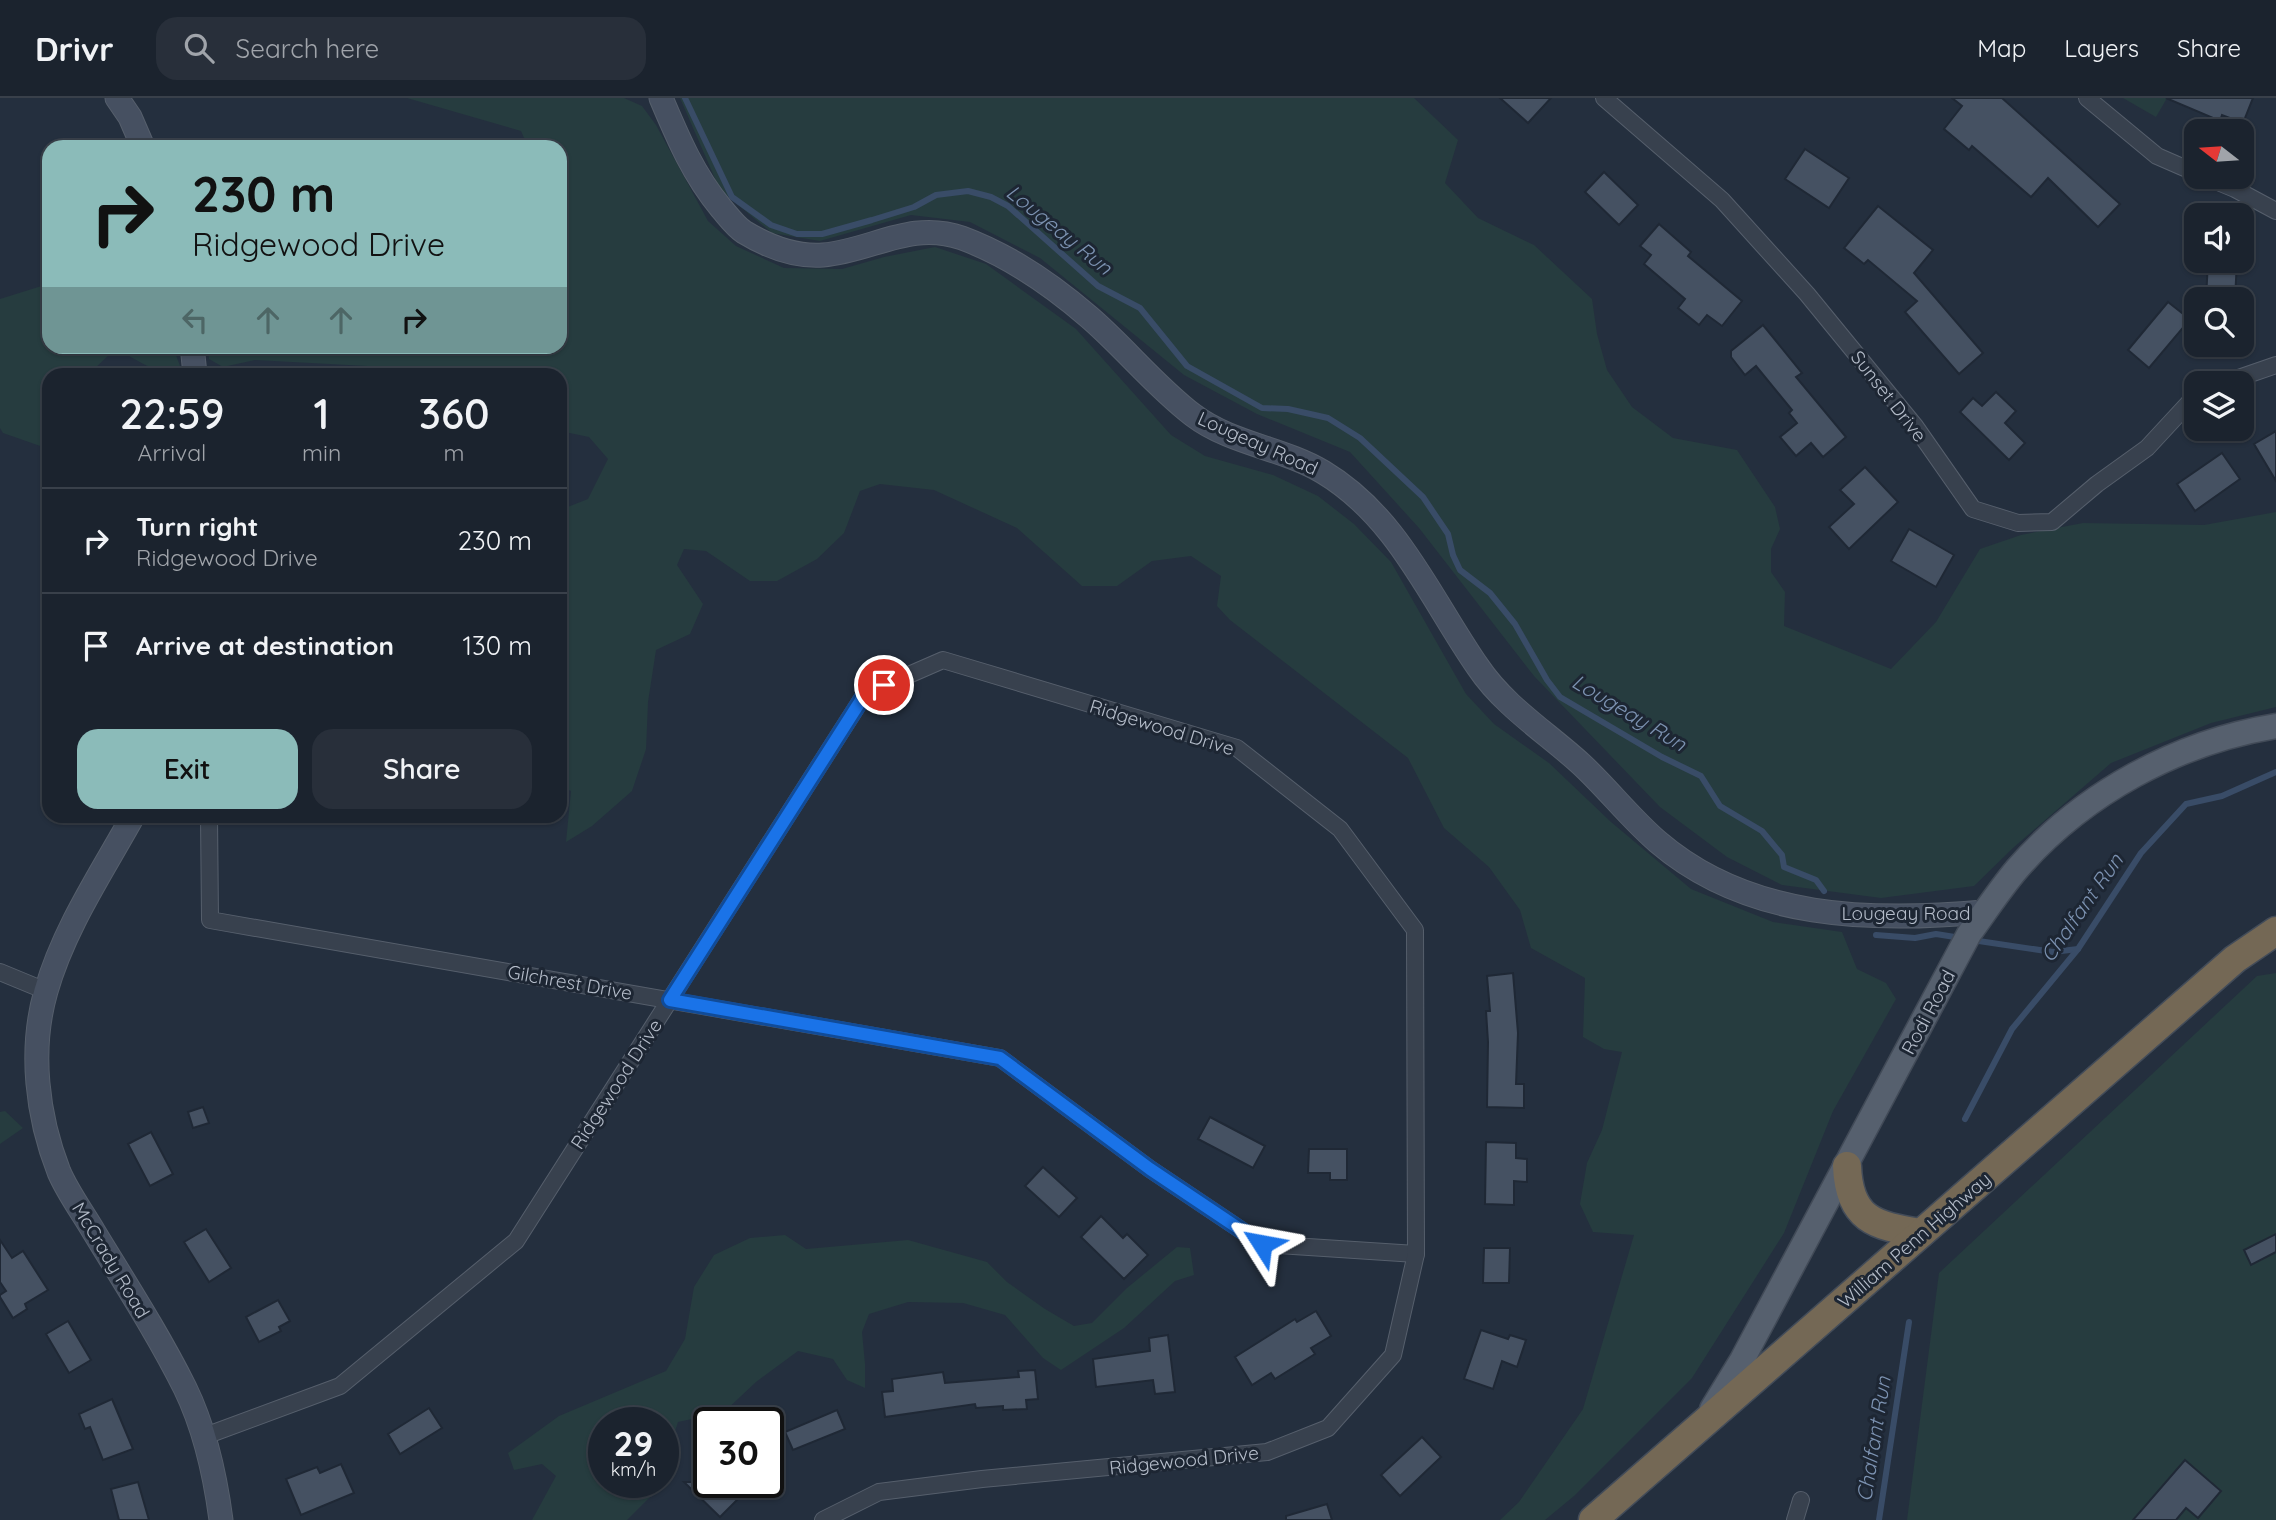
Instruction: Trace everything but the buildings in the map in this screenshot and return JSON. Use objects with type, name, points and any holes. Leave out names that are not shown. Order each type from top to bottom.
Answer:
[{"type":"highway","name":"William Penn Highway","points":[[2235,959],[2276,910]]},
{"type":"highway","name":"William Penn Highway","points":[[1593,1520],[2235,959],[2276,931]]},
{"type":"highway","points":[[2235,959],[2276,949]]},
{"type":"highway","points":[[1847,1166],[1849,1193],[1862,1213],[1883,1225],[1921,1233]]},
{"type":"main road","name":"Rodi Road","points":[[1701,1426],[1742,1360],[1967,938],[2003,886],[2059,828],[2107,792],[2158,762],[2186,750],[2247,731],[2276,726]]},
{"type":"street","points":[[117,98],[130,117],[140,140]]},
{"type":"street","name":"Lougeay Road","points":[[661,98],[701,184],[739,230],[779,250],[820,256],[858,248],[901,234],[956,236],[980,245],[1031,273],[1090,318],[1197,418],[1247,442],[1319,469],[1353,492],[1380,517],[1406,553],[1484,677],[1603,785],[1658,842],[1695,868],[1740,891],[1811,911],[1891,917],[1984,912]]},
{"type":"street","points":[[2087,98],[2157,156],[2184,168]]},
{"type":"street","name":"Sunset Drive","points":[[1611,100],[1722,200],[1807,294],[1915,426],[1973,509],[2018,523],[2052,522],[2097,484],[2147,448],[2184,408]]},
{"type":"street","points":[[2231,189],[2276,211]]},
{"type":"street","points":[[2254,373],[2276,365]]},
{"type":"street","name":"Ridgewood Drive","points":[[205,1436],[340,1386],[516,1241],[865,694],[943,660],[1237,748],[1340,829],[1415,930],[1416,1254],[1393,1355],[1328,1428],[1267,1452],[982,1479],[879,1492],[823,1520]]},
{"type":"street","name":"McCrady Road","points":[[130,823],[74,921],[46,991],[38,1038],[37,1085],[46,1134],[60,1175],[186,1389],[205,1436],[221,1520]]},
{"type":"street","name":"Gilchrest Drive","points":[[209,823],[209,920],[1000,1058],[1150,1169],[1262,1244],[1416,1254]]},
{"type":"street","points":[[0,972],[46,991]]},
{"type":"street","points":[[1795,1520],[1801,1500]]},
{"type":"green space","points":[[407,98],[624,98],[642,106],[656,125],[708,221],[736,246],[784,268],[842,269],[935,247],[986,264],[1076,329],[1171,435],[1205,456],[1273,475],[1318,496],[1354,524],[1391,562],[1466,694],[1494,724],[1549,763],[1611,822],[1691,889],[1773,922],[1842,932],[1857,969],[1886,983],[1896,999],[1833,1111],[1784,1233],[1692,1378],[1574,1496],[1545,1520],[1500,1520],[1519,1502],[1583,1409],[1634,1235],[1593,1232],[1580,1204],[1587,1163],[1602,1130],[1622,1052],[1604,1049],[1583,1037],[1585,978],[1531,948],[1520,910],[1489,867],[1444,828],[1408,758],[1230,620],[1217,606],[1221,576],[1191,556],[1152,561],[1117,586],[1082,586],[1017,528],[934,490],[880,484],[860,491],[844,533],[817,559],[777,581],[750,581],[706,551],[684,549],[677,565],[703,604],[690,634],[656,650],[648,702],[646,749],[632,791],[592,826],[566,842],[571,791],[567,789],[567,507],[588,499],[608,459],[589,437],[567,432],[567,368],[370,368],[255,360],[223,367],[209,359],[209,354],[567,354],[567,140],[525,140],[521,131]]},
{"type":"green space","points":[[680,98],[1414,98],[1458,140],[1445,183],[1478,218],[1534,245],[1592,299],[1597,334],[1607,370],[1632,407],[1673,438],[1737,450],[1775,507],[1780,529],[1771,549],[1771,572],[1785,592],[1784,626],[1891,669],[1936,622],[1980,549],[2021,535],[2083,523],[2204,525],[2276,512],[2276,707],[2211,723],[2111,763],[2014,847],[1974,886],[1881,898],[1782,885],[1727,857],[1660,807],[1534,676],[1419,528],[1350,452],[1257,414],[1184,375],[1040,258],[970,222],[911,215],[820,241],[772,233],[720,190]]},
{"type":"green space","points":[[2123,98],[2167,98],[2156,117]]},
{"type":"green space","points":[[42,286],[42,354],[110,354],[95,368],[42,368],[42,447],[3,433],[0,428],[0,299]]},
{"type":"green space","points":[[126,354],[176,354],[181,368],[154,368]]},
{"type":"green space","points":[[2276,973],[2276,1520],[1907,1520],[1939,1273],[2257,976]]},
{"type":"green space","points":[[5,1111],[23,1128],[0,1144],[0,1112]]},
{"type":"green space","points":[[785,1235],[806,1249],[908,1240],[987,1262],[1007,1282],[1074,1326],[1092,1323],[1127,1288],[1177,1247],[1190,1248],[1194,1275],[1175,1281],[1124,1328],[1061,1370],[1043,1358],[1005,1315],[963,1303],[908,1302],[869,1314],[862,1332],[865,1388],[847,1380],[833,1359],[798,1351],[756,1382],[729,1407],[693,1407],[693,1419],[679,1422],[679,1407],[588,1407],[588,1498],[649,1498],[627,1520],[532,1520],[556,1476],[542,1464],[514,1470],[508,1453],[559,1416],[666,1371],[685,1339],[694,1287],[714,1255],[750,1238]]},
{"type":"waterway","name":"Lougeay Run","points":[[685,98],[732,197],[771,225],[797,234],[822,234],[914,207],[936,195],[968,191],[991,197],[1008,206],[1098,286],[1140,308],[1187,366],[1262,408],[1288,409],[1328,418],[1360,438],[1423,497],[1448,534],[1460,570],[1490,593],[1515,624],[1547,680],[1560,697],[1662,757],[1701,776],[1720,806],[1762,831],[1782,855],[1784,867],[1816,880],[1824,891]]},
{"type":"waterway","name":"Chalfant Run","points":[[1965,1119],[2012,1029],[2078,949],[2141,853],[2186,804],[2222,796],[2276,772]]},
{"type":"waterway","name":"Lougeay Run","points":[[1876,935],[1915,938],[1936,934],[1961,938]]},
{"type":"waterway","name":"Lougeay Run","points":[[1972,940],[2053,952],[2078,949]]},
{"type":"waterway","name":"Chalfant Run","points":[[1879,1520],[1909,1322]]},
{"type":"route","points":[[884,685],[865,694],[670,1000],[1000,1058],[1150,1169],[1262,1244]]}]
